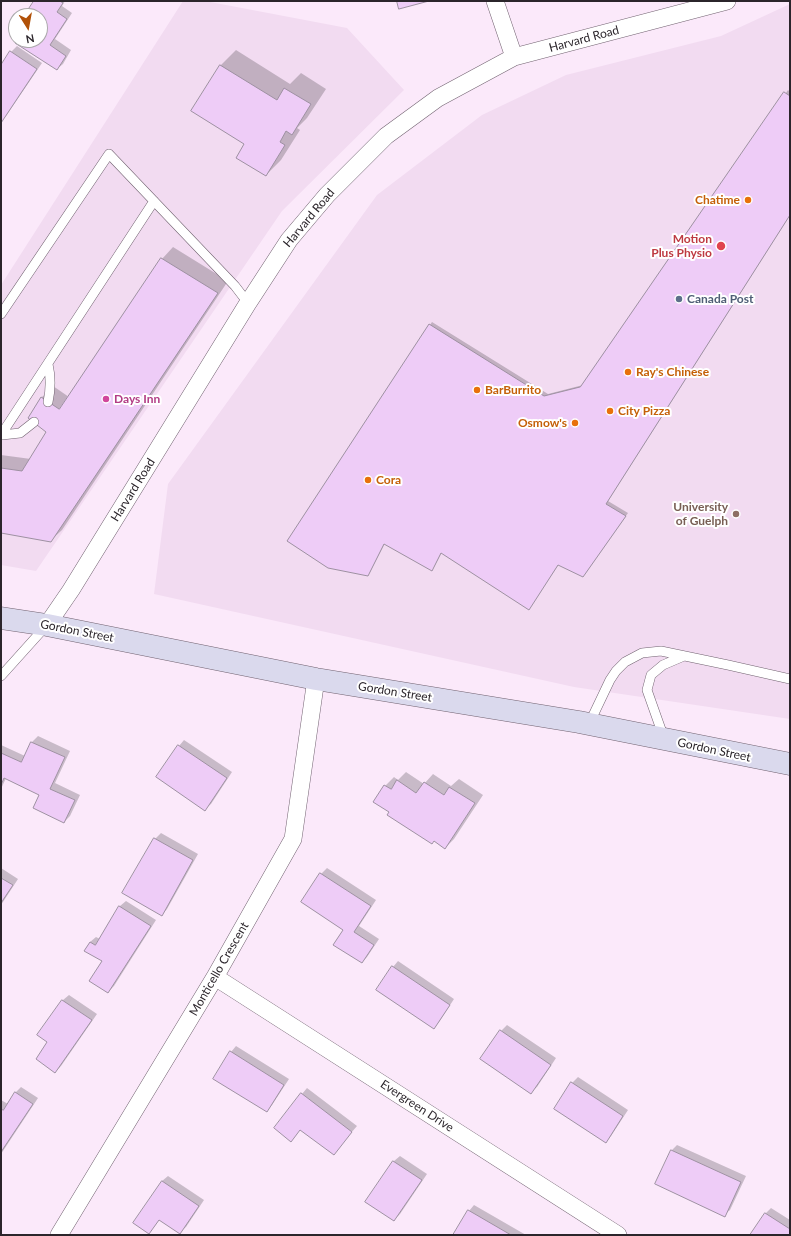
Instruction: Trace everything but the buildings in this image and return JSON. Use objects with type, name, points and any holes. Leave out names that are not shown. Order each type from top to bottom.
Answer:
[{"type":"main road","name":"Gordon Street","points":[[1,618],[47,625],[316,679],[589,724],[790,764]]},
{"type":"street","points":[[495,1],[514,57]]},
{"type":"street","name":"Harvard Road","points":[[47,625],[71,590],[248,303],[289,240],[327,195],[386,136],[438,98],[514,57],[727,1]]},
{"type":"street","name":"Monticello Crescent","points":[[59,1235],[215,977],[293,839],[316,679]]},
{"type":"street","name":"Evergreen Drive","points":[[215,977],[618,1235]]},
{"type":"lane","points":[[1,314],[109,154],[235,286],[248,303]]},
{"type":"lane","points":[[1,435],[154,201]]},
{"type":"lane","points":[[48,364],[51,377],[51,389],[48,402]]},
{"type":"lane","points":[[1,435],[20,433],[34,422]]},
{"type":"lane","points":[[1,676],[47,625]]},
{"type":"lane","points":[[589,724],[610,680],[616,671],[625,662],[642,653],[661,651],[790,679]]},
{"type":"lane","points":[[665,740],[647,690],[651,675],[663,665],[684,656]]},
{"type":"shaded area","points":[[183,1],[205,1],[347,28],[404,90],[282,211],[36,571],[1,565],[1,285]]},
{"type":"shaded area","points":[[790,4],[790,719],[574,687],[154,594],[168,484],[377,195],[482,115],[566,75],[721,36]]},
{"type":"place","name":"Chatime","points":[[748,200]]},
{"type":"place","name":"Motion Plus Physio","points":[[721,246]]},
{"type":"place","name":"Canada Post","points":[[679,299]]},
{"type":"place","name":"Ray's Chinese","points":[[628,372]]},
{"type":"place","name":"BarBurrito","points":[[477,390]]},
{"type":"place","name":"Days Inn","points":[[106,399]]},
{"type":"place","name":"City Pizza","points":[[610,411]]},
{"type":"place","name":"Osmow's","points":[[575,423]]},
{"type":"place","name":"Cora","points":[[368,480]]},
{"type":"place","name":"University of Guelph","points":[[736,514]]}]
